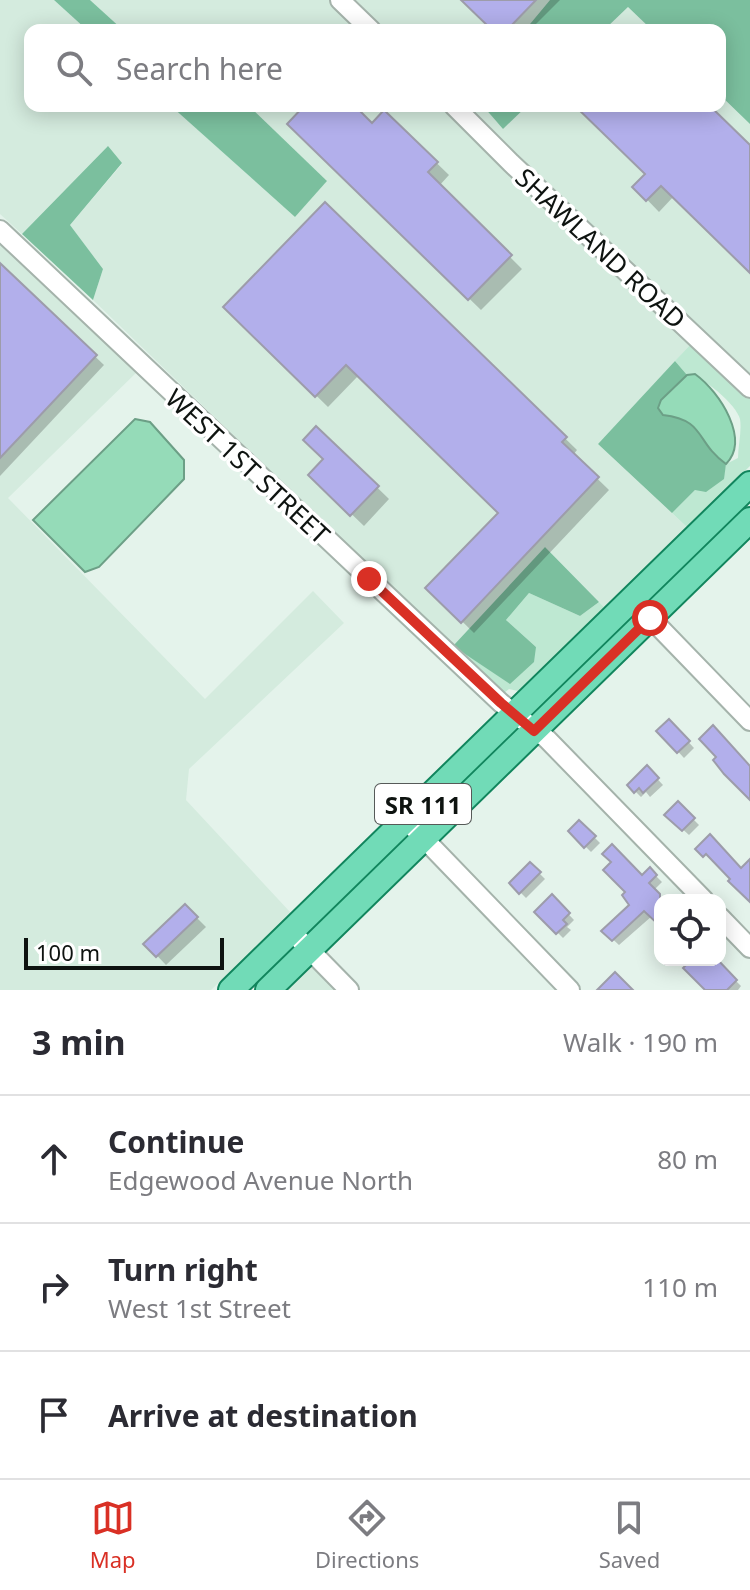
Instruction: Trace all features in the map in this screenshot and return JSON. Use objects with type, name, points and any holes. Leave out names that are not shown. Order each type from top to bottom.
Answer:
[{"type":"main road","name":"SR 111","points":[[231,990],[749,488]]},
{"type":"main road","name":"SR 111","points":[[268,990],[750,520]]},
{"type":"street","points":[[340,0],[365,24]]},
{"type":"street","name":"SHAWLAND ROAD","points":[[460,112],[750,388]]},
{"type":"street","name":"WEST 1ST STREET","points":[[0,230],[514,715],[547,739],[698,894]]},
{"type":"street","points":[[632,599],[750,721]]},
{"type":"street","points":[[406,820],[570,990]]},
{"type":"street","points":[[726,923],[750,948]]},
{"type":"street","points":[[292,932],[349,990]]},
{"type":"shaded area","points":[[0,0],[54,0],[80,24],[24,24],[24,112],[178,112],[295,217],[327,181],[255,112],[449,112],[693,342],[598,444],[689,529],[606,609],[545,547],[453,646],[93,300],[103,269],[70,225],[122,164],[107,147],[22,234],[0,214]]},
{"type":"shaded area","points":[[54,0],[90,0],[116,24],[80,24]]},
{"type":"shaded area","points":[[90,0],[330,0],[356,24],[116,24]]},
{"type":"shaded area","points":[[353,0],[550,0],[530,24],[378,24]]},
{"type":"shaded area","points":[[550,0],[750,0],[750,124],[726,101],[726,24],[646,24],[628,7],[610,24],[530,24]]},
{"type":"shaded area","points":[[628,7],[646,24],[610,24]]},
{"type":"shaded area","points":[[726,101],[750,124],[750,376],[470,112],[488,112],[503,129],[521,112],[726,112]]},
{"type":"shaded area","points":[[178,112],[255,112],[327,181],[295,217]]},
{"type":"shaded area","points":[[488,112],[521,112],[503,129]]},
{"type":"shaded area","points":[[108,146],[122,163],[70,225],[103,269],[93,300],[22,234]]},
{"type":"shaded area","points":[[0,241],[138,371],[8,498],[205,699],[313,591],[344,623],[189,769],[186,800],[291,913],[211,990],[0,990]]},
{"type":"shaded area","points":[[693,342],[750,396],[750,466],[687,527],[672,513],[695,490],[723,479],[726,464],[738,458],[741,428],[737,413],[726,399],[701,379],[687,375],[675,361]]},
{"type":"shaded area","points":[[675,361],[687,375],[661,400],[663,415],[694,427],[726,464],[724,479],[706,492],[695,490],[672,513],[598,444]]},
{"type":"shaded area","points":[[695,374],[723,404],[734,430],[733,454],[726,464],[694,427],[663,415],[658,408],[661,400],[687,375]]},
{"type":"shaded area","points":[[135,419],[150,422],[184,460],[184,479],[99,567],[85,572],[33,520]]},
{"type":"shaded area","points":[[545,547],[599,602],[580,616],[529,593],[506,620],[536,647],[534,662],[510,684],[453,646]]},
{"type":"shaded area","points":[[529,593],[580,616],[599,602],[604,607],[518,691],[509,689],[504,693],[486,680],[453,646],[536,647],[506,620]]},
{"type":"shaded area","points":[[321,954],[355,990],[283,990]]},
{"type":"building","points":[[461,0],[536,0],[513,24],[486,24]]},
{"type":"building","points":[[298,112],[361,112],[372,123],[382,112],[386,112],[438,162],[428,172],[512,255],[468,300],[287,124]]},
{"type":"building","points":[[581,112],[716,112],[750,145],[750,273],[661,186],[646,201],[632,187],[645,174]]},
{"type":"building","points":[[325,202],[567,437],[562,442],[599,477],[461,623],[425,588],[498,513],[346,365],[315,397],[223,307]]},
{"type":"building","points":[[0,263],[97,355],[0,458]]},
{"type":"building","points":[[316,426],[379,486],[350,516],[308,475],[323,459],[303,440]]},
{"type":"building","points":[[669,719],[690,741],[677,753],[656,731]]},
{"type":"building","points":[[713,725],[750,766],[750,800],[724,774],[713,760],[716,757],[699,739]]},
{"type":"building","points":[[647,765],[659,778],[643,793],[639,788],[634,793],[627,785]]},
{"type":"building","points":[[678,801],[695,818],[682,831],[664,815]]},
{"type":"building","points":[[579,820],[596,836],[584,848],[568,831]]},
{"type":"building","points":[[710,834],[741,868],[750,859],[750,902],[706,854],[703,857],[695,849]]},
{"type":"building","points":[[612,844],[642,875],[650,867],[657,875],[649,883],[660,894],[654,894],[654,920],[644,911],[612,941],[601,931],[629,905],[622,895],[625,892],[603,870],[611,862],[602,854]]},
{"type":"building","points":[[530,862],[541,872],[519,894],[509,883]]},
{"type":"building","points":[[552,894],[570,913],[563,920],[567,924],[556,934],[534,912]]},
{"type":"building","points":[[185,904],[198,917],[156,957],[143,944]]},
{"type":"building","points":[[724,966],[737,980],[727,990],[705,990],[683,968]]},
{"type":"building","points":[[615,972],[633,990],[597,990]]},
{"type":"route","points":[[369,579],[534,731],[650,618]]}]
